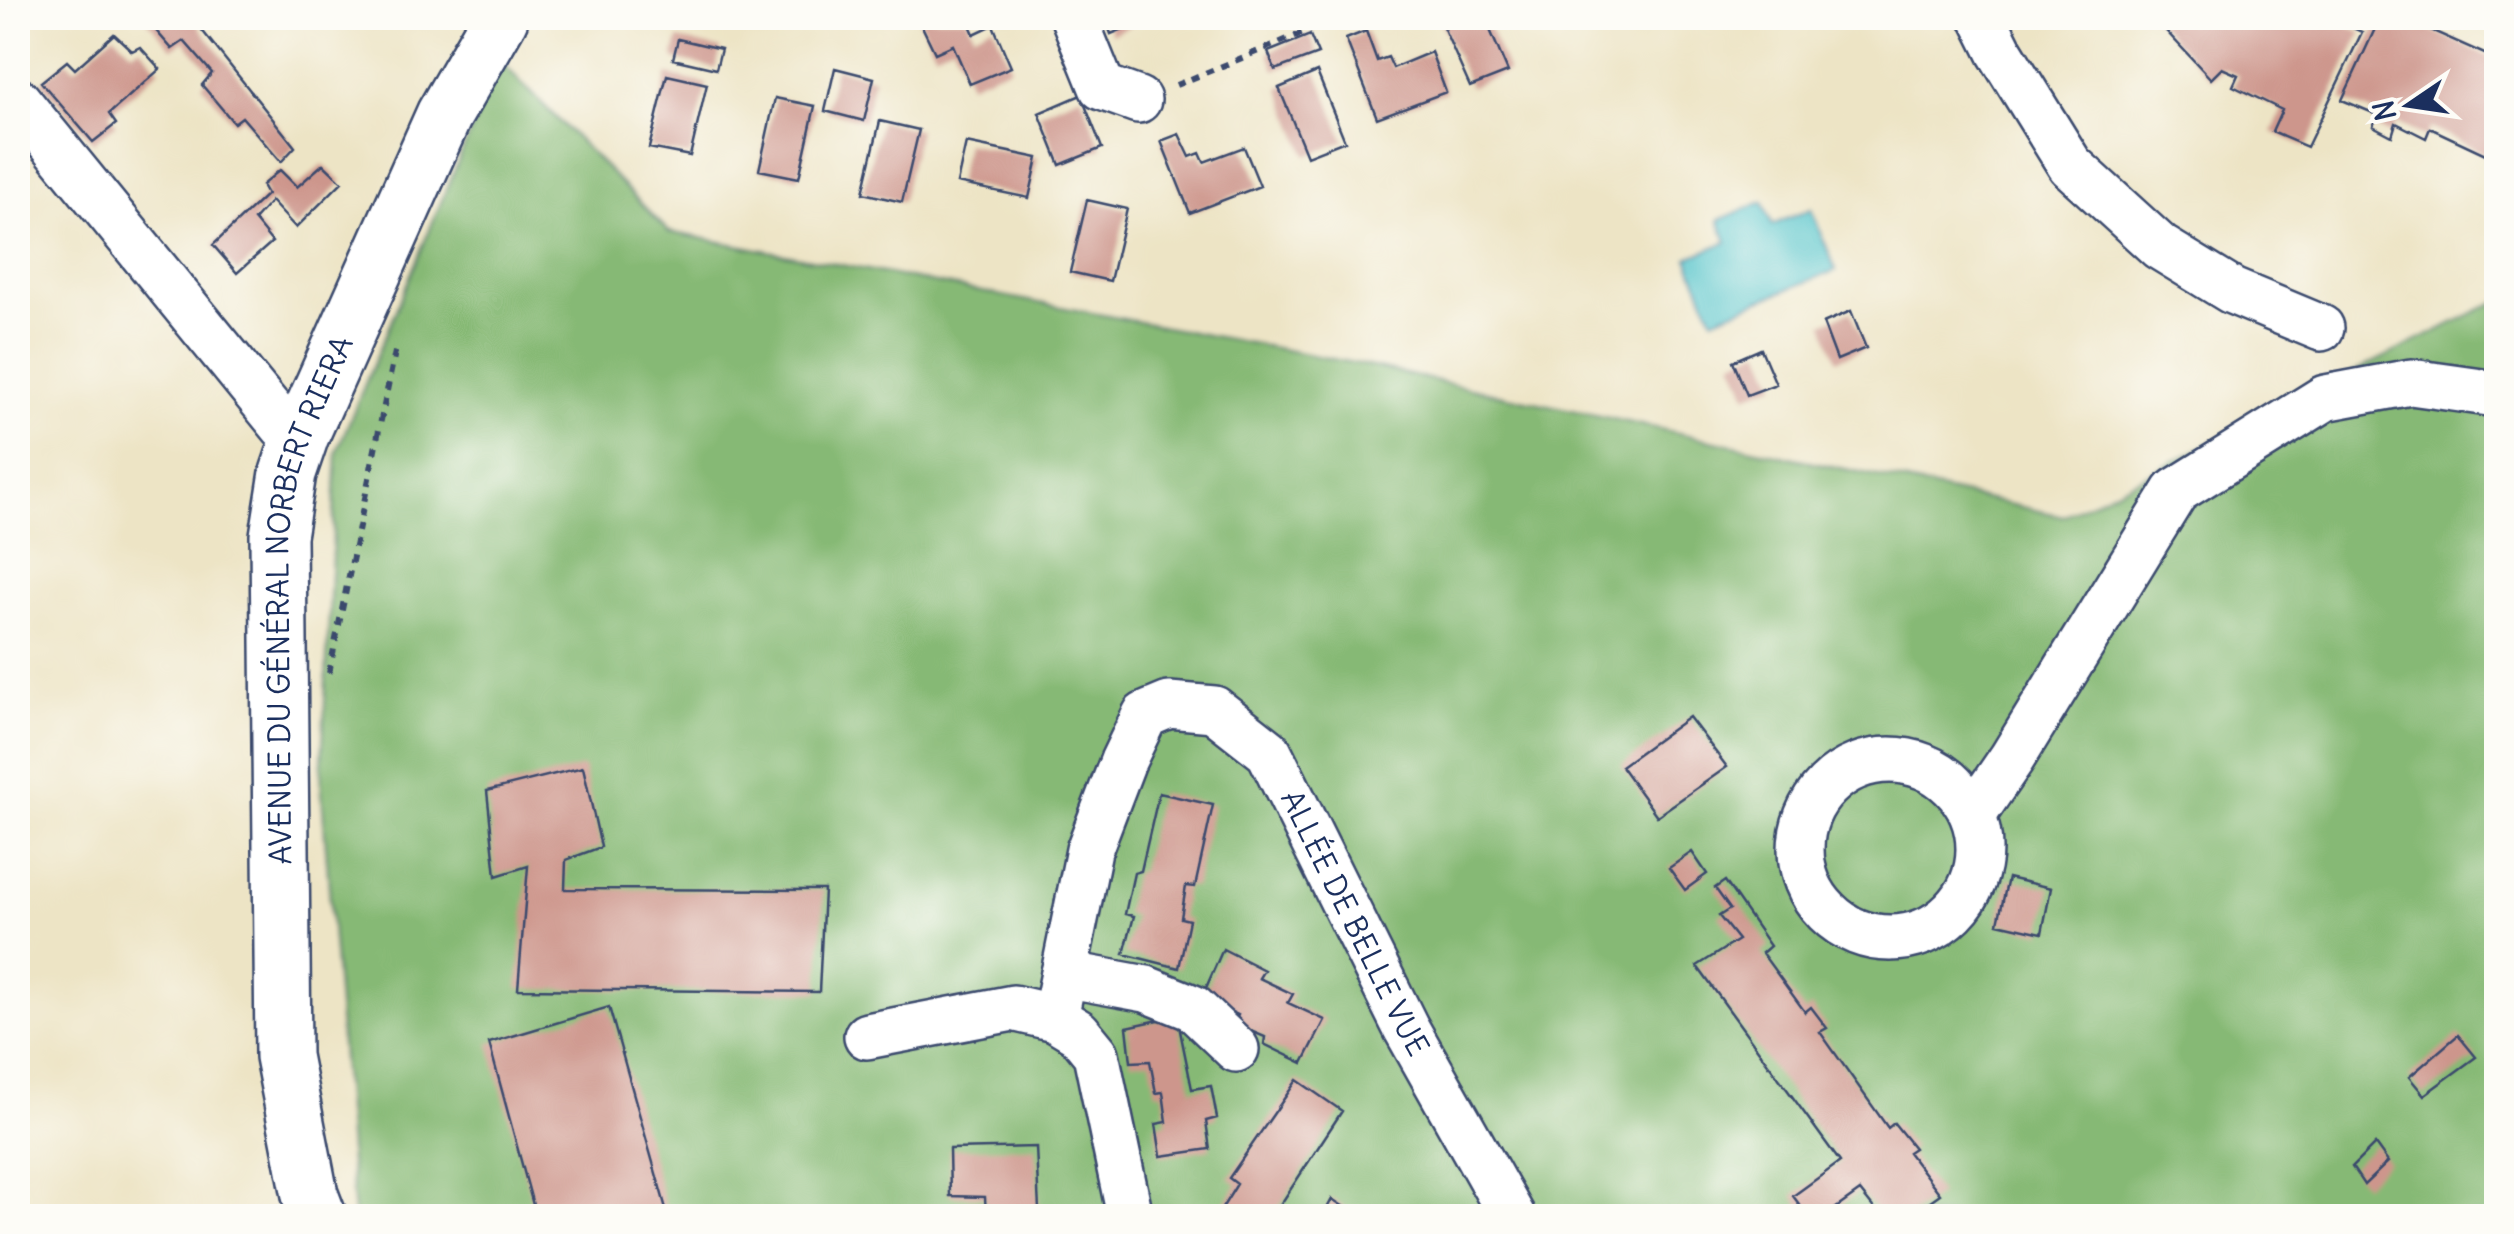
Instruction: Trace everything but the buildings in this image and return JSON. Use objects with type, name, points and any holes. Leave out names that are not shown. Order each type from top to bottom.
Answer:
[{"type":"main road","name":"AVENUE DU GÉNÉRAL NORBERT RIERA","points":[[318,1216],[310,1194],[284,1056],[278,536],[288,474],[301,435],[444,115],[500,18]]},
{"type":"street","points":[[1074,18],[1102,87],[1138,100]]},
{"type":"street","points":[[1982,18],[2070,165],[2160,247],[2232,291],[2321,328]]},
{"type":"street","points":[[18,101],[284,427],[301,435]]},
{"type":"street","points":[[1973,815],[2176,491],[2325,398],[2411,382],[2496,394]]},
{"type":"street","name":"ALLÉE DE BELLE VUE","points":[[1060,996],[1089,850],[1123,761],[1146,715],[1169,705],[1214,709],[1269,752],[1406,1028],[1512,1216]]},
{"type":"street","points":[[867,1036],[1060,996],[1146,989],[1193,1008],[1236,1049]]},
{"type":"street","points":[[1060,996],[1078,1032],[1096,1054],[1130,1216]]},
{"type":"path","points":[[1138,100],[1339,18]]},
{"type":"path","points":[[328,680],[396,345]]},
{"type":"green space","points":[[500,61],[669,232],[1359,364],[2063,516],[2496,302],[2496,1216],[354,1216],[321,782],[337,451]]},
{"type":"water","points":[[1763,202],[1772,225],[1811,209],[1836,270],[1713,319],[1688,258],[1727,242],[1719,220]]}]
